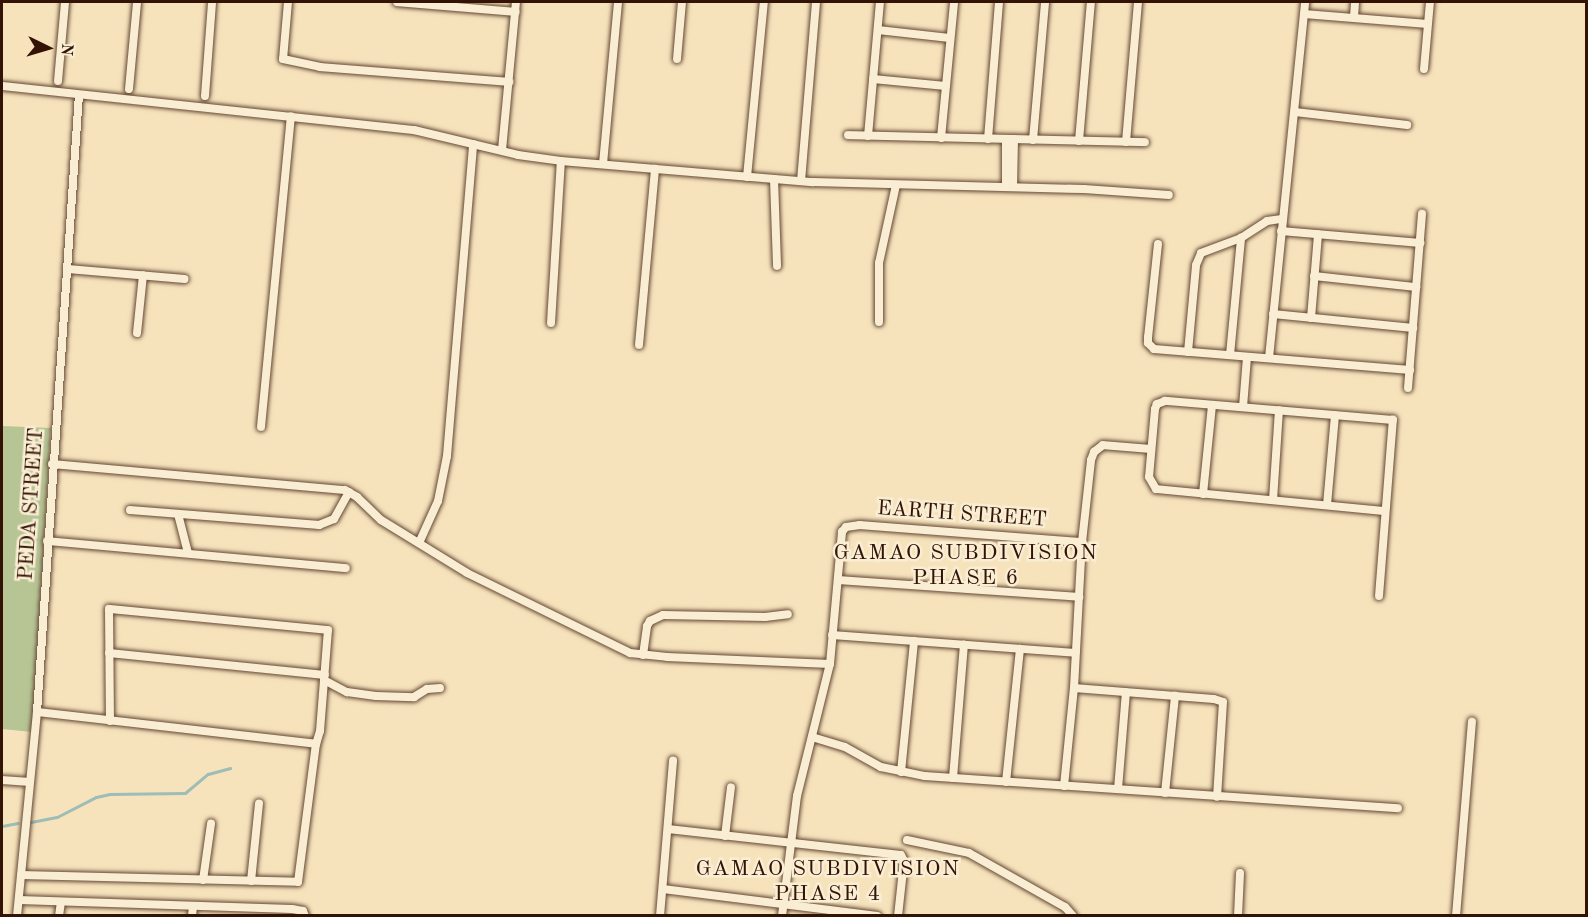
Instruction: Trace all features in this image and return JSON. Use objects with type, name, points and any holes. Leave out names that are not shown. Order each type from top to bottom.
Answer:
[{"type":"street","points":[[58,81],[65,2]]},
{"type":"street","points":[[129,89],[137,2]]},
{"type":"street","points":[[205,96],[212,2]]},
{"type":"street","points":[[288,2],[283,59],[320,67],[509,82]]},
{"type":"street","points":[[397,2],[516,12]]},
{"type":"street","points":[[502,150],[516,2]]},
{"type":"street","points":[[603,164],[618,2]]},
{"type":"street","points":[[677,59],[682,2]]},
{"type":"street","points":[[747,177],[764,2]]},
{"type":"street","points":[[801,181],[816,2]]},
{"type":"street","points":[[868,136],[880,2]]},
{"type":"street","points":[[941,138],[954,2]]},
{"type":"street","points":[[988,139],[999,2]]},
{"type":"street","points":[[1033,140],[1045,2]]},
{"type":"street","points":[[1079,141],[1091,2]]},
{"type":"street","points":[[1126,142],[1138,2]]},
{"type":"street","points":[[1269,358],[1305,2]]},
{"type":"street","points":[[1354,18],[1355,2]]},
{"type":"street","points":[[1424,69],[1430,2]]},
{"type":"street","points":[[1304,14],[1428,24]]},
{"type":"street","points":[[878,30],[950,38]]},
{"type":"street","points":[[873,79],[946,86]]},
{"type":"street","points":[[2,86],[414,130],[502,150],[561,160],[656,169],[801,181],[1009,187],[1169,195]]},
{"type":"street","name":"PEDA STREET","points":[[18,915],[37,712],[52,464],[79,94]]},
{"type":"street","points":[[1295,112],[1407,125]]},
{"type":"street","points":[[261,427],[291,116]]},
{"type":"street","points":[[848,135],[1145,142]]},
{"type":"street","points":[[1009,187],[1010,139]]},
{"type":"street","points":[[420,543],[438,501],[447,456],[473,144]]},
{"type":"street","points":[[551,323],[561,160]]},
{"type":"street","points":[[639,345],[656,169]]},
{"type":"street","points":[[774,179],[777,266]]},
{"type":"street","points":[[879,322],[879,263],[896,185]]},
{"type":"street","points":[[1408,388],[1422,214]]},
{"type":"street","points":[[1188,352],[1198,257],[1206,250],[1241,238],[1267,221],[1282,219]]},
{"type":"street","points":[[1281,231],[1420,243]]},
{"type":"street","points":[[1311,318],[1318,234]]},
{"type":"street","points":[[1230,355],[1241,238]]},
{"type":"street","points":[[1158,244],[1148,343],[1154,348],[1410,370]]},
{"type":"street","points":[[68,269],[185,279]]},
{"type":"street","points":[[137,333],[143,275]]},
{"type":"street","points":[[1314,276],[1416,286]]},
{"type":"street","points":[[1273,314],[1413,328]]},
{"type":"street","points":[[1243,407],[1247,357]]},
{"type":"street","points":[[1379,596],[1394,420],[1165,401],[1157,404],[1150,449],[1149,477],[1152,487],[1161,491],[1386,511]]},
{"type":"street","points":[[1203,494],[1212,405]]},
{"type":"street","points":[[1273,500],[1279,410]]},
{"type":"street","points":[[1326,505],[1335,415]]},
{"type":"street","points":[[1064,786],[1074,688],[1082,542],[1094,452],[1103,445],[1111,444],[1150,449]]},
{"type":"street","points":[[52,464],[339,489],[349,492],[381,520],[485,583],[620,649],[643,655],[830,664]]},
{"type":"street","points":[[130,510],[324,524],[338,513],[349,492]]},
{"type":"street","points":[[178,514],[188,553]]},
{"type":"street","name":"EARTH STREET","points":[[837,580],[842,532],[846,527],[860,525],[1082,542]]},
{"type":"street","points":[[47,541],[346,568]]},
{"type":"street","points":[[783,915],[790,843],[801,776],[830,664],[837,580],[1078,597]]},
{"type":"street","points":[[21,875],[298,882],[316,744],[320,731],[328,630],[109,609],[110,721]]},
{"type":"street","points":[[643,655],[647,626],[650,621],[663,615],[765,617],[788,614]]},
{"type":"street","points":[[832,635],[1075,653]]},
{"type":"street","points":[[901,772],[914,641]]},
{"type":"street","points":[[953,778],[964,644]]},
{"type":"street","points":[[1006,782],[1020,649]]},
{"type":"street","points":[[109,653],[325,677],[347,692],[376,696],[414,698],[427,689],[440,688]]},
{"type":"street","points":[[1074,688],[1214,699],[1225,706],[1217,796]]},
{"type":"street","points":[[1118,789],[1126,692]]},
{"type":"street","points":[[1165,793],[1175,696]]},
{"type":"street","points":[[37,712],[316,744]]},
{"type":"street","points":[[1456,915],[1472,722]]},
{"type":"street","points":[[812,737],[846,747],[881,767],[901,772],[1006,782],[1398,808]]},
{"type":"street","points":[[660,915],[674,761]]},
{"type":"street","points":[[2,780],[30,782]]},
{"type":"street","points":[[725,836],[731,787]]},
{"type":"street","points":[[251,881],[259,803]]},
{"type":"street","points":[[203,880],[211,824]]},
{"type":"street","points":[[668,828],[901,855],[904,861],[898,915]]},
{"type":"street","points":[[907,840],[969,853],[1065,907],[1072,915]]},
{"type":"street","points":[[1238,915],[1240,873]]},
{"type":"street","points":[[663,889],[877,915]]},
{"type":"street","points":[[19,900],[142,904],[193,911],[264,912],[297,909],[305,915]]},
{"type":"street","points":[[59,915],[61,902]]},
{"type":"street","points":[[141,915],[142,904]]},
{"type":"green space","points":[[2,426],[51,428],[32,732],[2,729]]},
{"type":"waterway","points":[[31,822],[57,817],[96,797],[110,794],[185,793],[208,774],[230,768]]},
{"type":"waterway","points":[[2,826],[18,823]]},
{"type":"district","name":"GAMAO SUBDIVISION PHASE 6","points":[[966,566]]},
{"type":"district","name":"GAMAO SUBDIVISION PHASE 4","points":[[828,882]]}]
